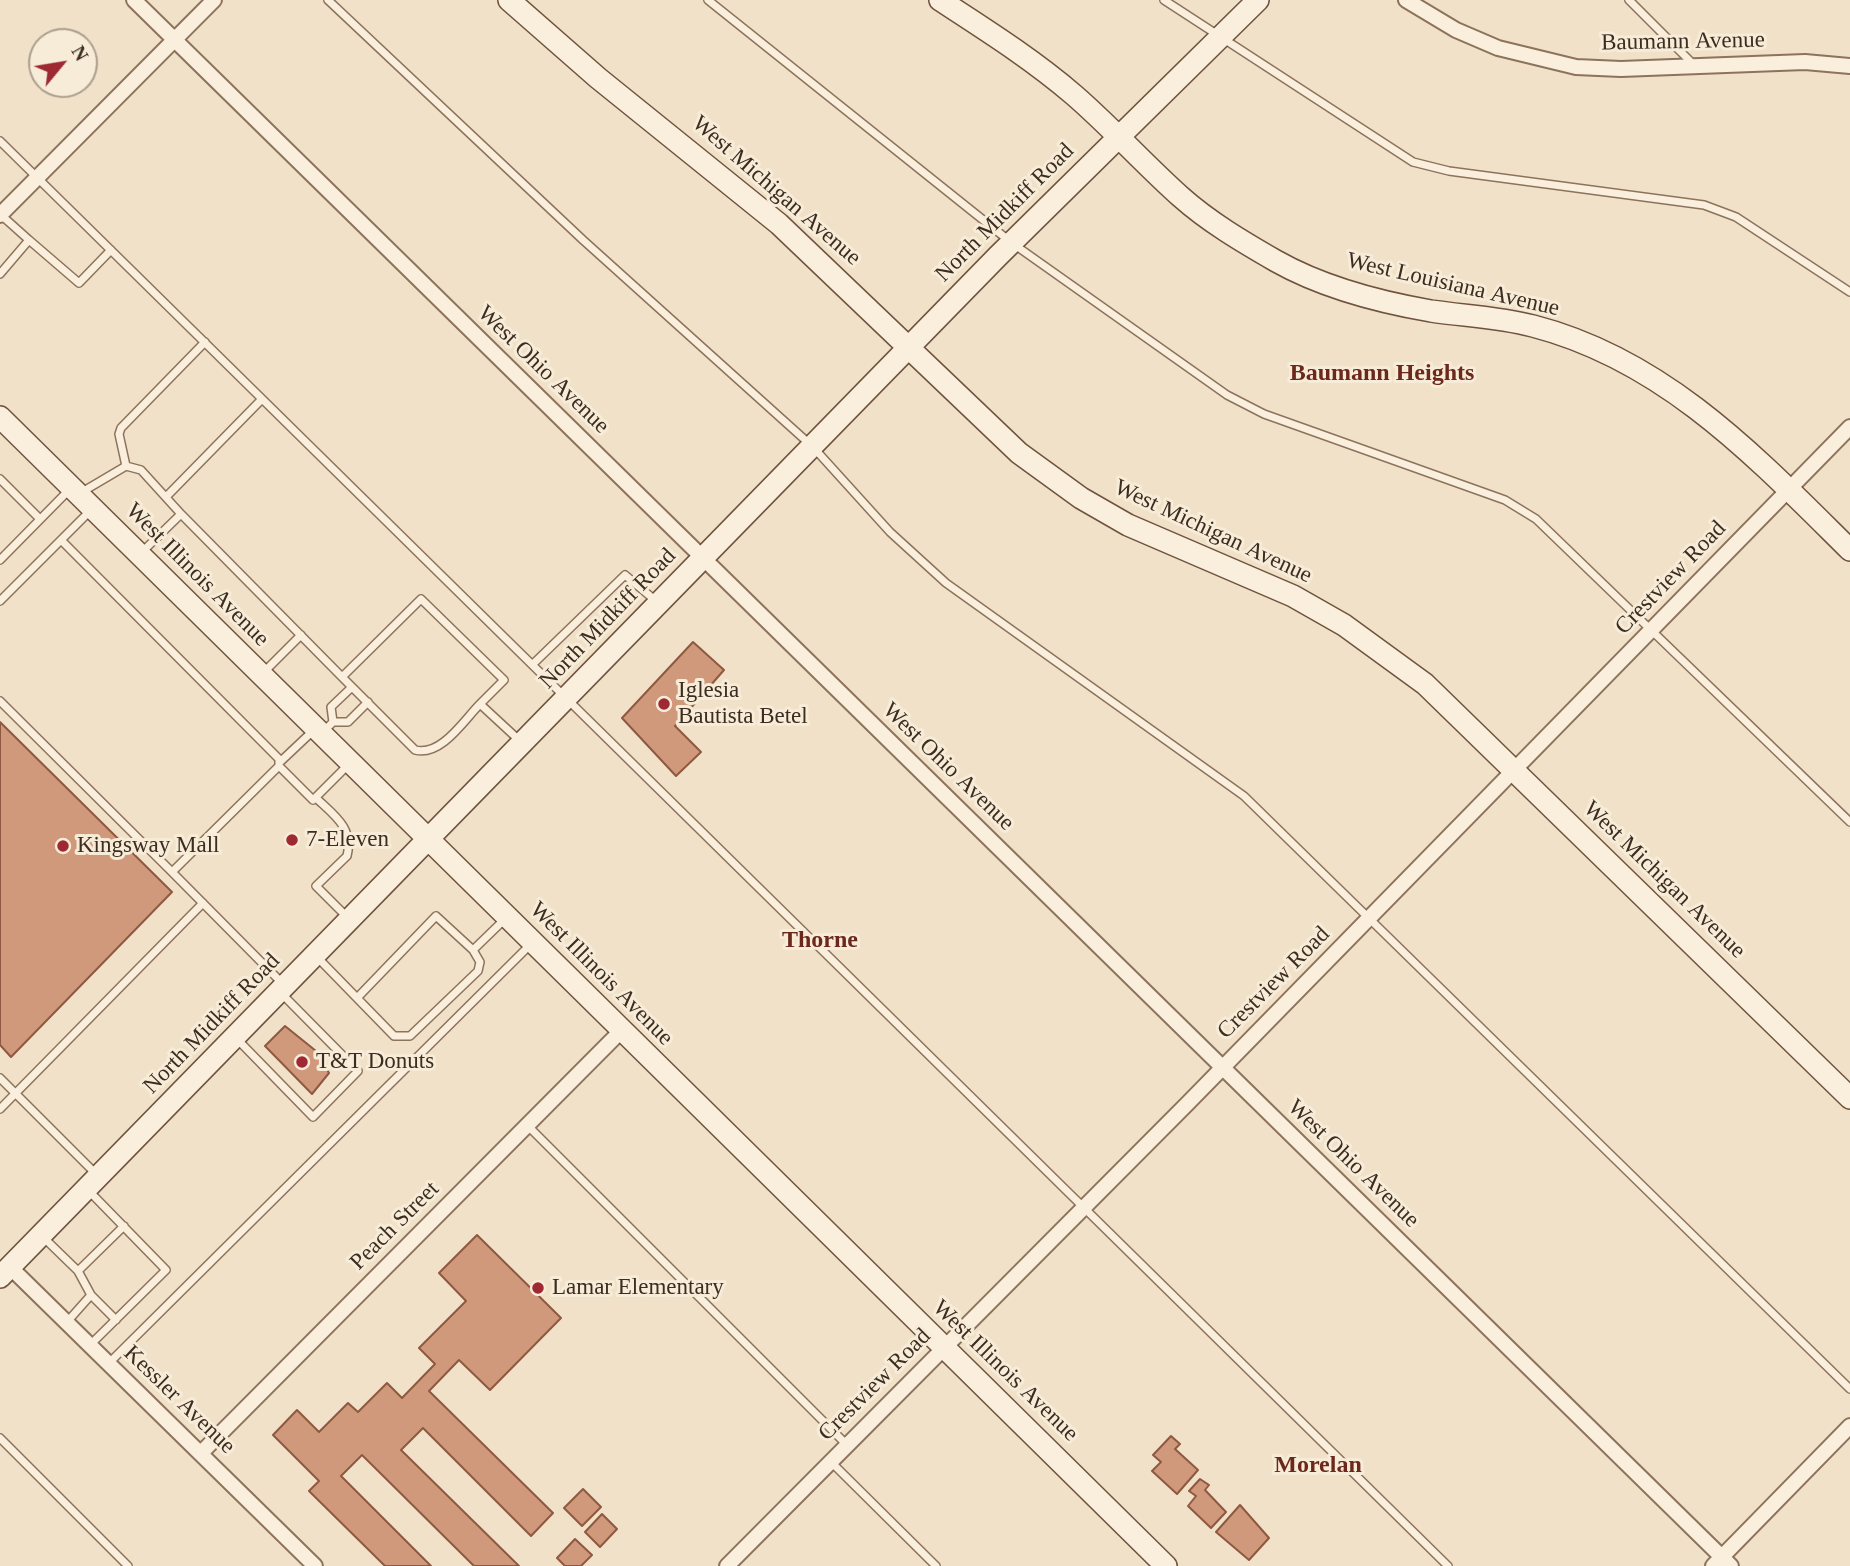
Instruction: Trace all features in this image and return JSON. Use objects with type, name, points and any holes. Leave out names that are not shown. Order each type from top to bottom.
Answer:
[{"type":"main road","name":"West Michigan Avenue","points":[[509,0],[598,78],[779,223],[1019,453],[1081,498],[1160,540],[1268,583],[1344,625],[1425,684],[1850,1098]]},
{"type":"main road","name":"West Louisiana Avenue","points":[[940,0],[1005,41],[1057,80],[1205,216],[1263,254],[1303,274],[1378,300],[1435,311],[1477,314],[1550,331],[1627,363],[1698,407],[1789,489],[1850,550]]},
{"type":"main road","name":"North Midkiff Road","points":[[5,1272],[1012,243],[1258,0]]},
{"type":"main road","name":"West Illinois Avenue","points":[[0,417],[261,674],[323,728],[350,763],[1166,1566]]},
{"type":"street","name":"West Ohio Avenue","points":[[134,0],[1223,1068],[1722,1563]]},
{"type":"street","points":[[0,214],[173,38],[214,0]]},
{"type":"street","name":"Baumann Avenue","points":[[1406,0],[1480,41],[1549,62],[1621,69],[1805,62],[1850,66]]},
{"type":"street","name":"Crestview Road","points":[[727,1566],[1223,1068],[1850,427]]},
{"type":"street","name":"Peach Street","points":[[201,1453],[621,1031]]},
{"type":"street","name":"Kessler Avenue","points":[[5,1272],[67,1322],[315,1566]]},
{"type":"street","points":[[1722,1563],[1850,1426]]},
{"type":"lane","points":[[328,0],[583,240],[813,447],[890,532],[946,583],[1244,796],[1850,1389]]},
{"type":"lane","points":[[708,0],[1012,243],[1227,395],[1264,414],[1505,500],[1536,519],[1850,822]]},
{"type":"lane","points":[[1164,0],[1413,162],[1449,171],[1704,205],[1736,218],[1850,292]]},
{"type":"lane","points":[[1629,0],[1694,65]]},
{"type":"lane","points":[[0,141],[1448,1566]]},
{"type":"lane","points":[[0,214],[79,284],[111,250]]},
{"type":"lane","points":[[0,274],[29,240]]},
{"type":"lane","points":[[126,466],[119,434],[121,428],[205,342]]},
{"type":"lane","points":[[166,498],[262,398]]},
{"type":"lane","points":[[0,560],[40,519],[81,497],[126,466],[141,470],[181,514],[342,677],[415,750],[422,751],[442,743],[504,680],[421,599],[342,677]]},
{"type":"lane","points":[[0,479],[40,519]]},
{"type":"lane","points":[[0,601],[61,540],[81,497]]},
{"type":"lane","points":[[139,554],[181,514]]},
{"type":"lane","points":[[61,540],[313,800],[350,763]]},
{"type":"lane","points":[[533,664],[625,575],[659,604]]},
{"type":"lane","points":[[261,674],[301,635]]},
{"type":"lane","points":[[323,728],[331,707],[352,687]]},
{"type":"lane","points":[[0,701],[203,903],[358,1071],[313,1117],[236,1037]]},
{"type":"lane","points":[[173,872],[279,764],[323,728],[348,722],[368,702]]},
{"type":"lane","points":[[480,704],[523,744]]},
{"type":"lane","points":[[316,798],[344,826],[349,836],[347,856],[316,886],[350,921]]},
{"type":"lane","points":[[0,1109],[203,903]]},
{"type":"lane","points":[[316,956],[394,1036],[410,1036],[478,971],[480,962],[473,950],[436,916],[357,998]]},
{"type":"lane","points":[[473,950],[507,918]]},
{"type":"lane","points":[[109,1363],[532,943]]},
{"type":"lane","points":[[0,1078],[93,1183],[124,1226],[166,1270],[90,1345]]},
{"type":"lane","points":[[527,1125],[847,1445]]},
{"type":"lane","points":[[78,1271],[124,1226]]},
{"type":"lane","points":[[41,1235],[78,1271],[92,1295],[116,1320]]},
{"type":"lane","points":[[67,1322],[92,1295]]},
{"type":"lane","points":[[0,1438],[128,1566]]},
{"type":"lane","points":[[831,1462],[936,1566]]},
{"type":"building","name":"Iglesia Bautista Betel","points":[[693,642],[724,670],[675,726],[701,752],[676,776],[622,718]]},
{"type":"building","name":"Kingsway Mall","points":[[0,722],[172,892],[11,1057],[0,1045]]},
{"type":"building","name":"T&T Donuts","points":[[285,1026],[316,1051],[329,1073],[312,1094],[265,1046]]},
{"type":"building","points":[[477,1235],[561,1318],[490,1390],[459,1360],[429,1391],[553,1513],[531,1536],[423,1428],[401,1450],[519,1566],[474,1566],[362,1455],[341,1476],[431,1566],[385,1566],[309,1491],[319,1481],[273,1435],[297,1410],[319,1432],[348,1403],[358,1412],[387,1383],[402,1398],[435,1364],[419,1348],[466,1301],[439,1273]]},
{"type":"building","points":[[1171,1436],[1180,1444],[1175,1449],[1198,1470],[1177,1494],[1152,1471],[1161,1462],[1153,1455]]},
{"type":"building","points":[[1200,1479],[1209,1485],[1205,1490],[1226,1512],[1211,1528],[1188,1506],[1196,1496],[1189,1491]]},
{"type":"building","points":[[583,1489],[601,1507],[582,1526],[564,1508]]},
{"type":"building","points":[[1240,1505],[1269,1538],[1249,1560],[1216,1532]]},
{"type":"building","points":[[602,1514],[617,1529],[600,1547],[585,1532]]},
{"type":"building","points":[[575,1539],[592,1555],[581,1566],[565,1566],[557,1558]]},
{"type":"place","name":"Iglesia Bautista Betel","points":[[664,704]]},
{"type":"place","name":"7-Eleven","points":[[292,840]]},
{"type":"place","name":"Kingsway Mall","points":[[63,846]]},
{"type":"place","name":"T&T Donuts","points":[[302,1062]]},
{"type":"place","name":"Lamar Elementary","points":[[538,1288]]},
{"type":"district","name":"Baumann Heights","points":[[1382,374]]},
{"type":"district","name":"Thorne","points":[[820,941]]},
{"type":"district","name":"Morelan","points":[[1318,1466]]}]
